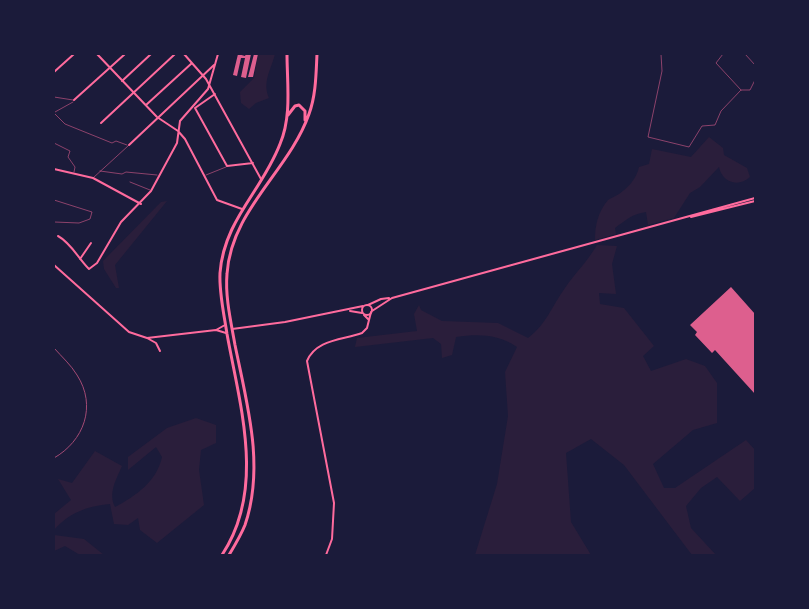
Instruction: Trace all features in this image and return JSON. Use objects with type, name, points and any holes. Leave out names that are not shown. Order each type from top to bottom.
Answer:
[{"type":"highway","points":[[286,122],[287,54]]},
{"type":"highway","points":[[229,555],[244,526],[249,511],[254,460],[250,422],[232,329],[226,275],[230,249],[244,218],[271,179],[309,116],[313,98],[316,54]]},
{"type":"highway","points":[[222,555],[238,523],[243,508],[248,459],[227,334],[220,274],[228,234],[243,207],[261,182],[281,142],[290,111],[299,105],[305,111],[303,126]]},
{"type":"street","points":[[54,72],[74,54]]},
{"type":"street","points":[[98,54],[157,117],[178,131],[204,175],[216,200],[243,207]]},
{"type":"street","points":[[74,100],[125,54]]},
{"type":"street","points":[[122,81],[151,54]]},
{"type":"street","points":[[101,123],[175,54]]},
{"type":"street","points":[[184,54],[204,75],[253,163],[261,182]]},
{"type":"street","points":[[58,236],[67,241],[89,269],[97,263],[121,222],[141,204],[160,176],[177,143],[180,121],[205,94],[218,54]]},
{"type":"street","points":[[146,105],[192,63]]},
{"type":"street","points":[[129,145],[216,63]]},
{"type":"street","points":[[215,94],[195,108],[227,166],[253,163]]},
{"type":"street","points":[[54,169],[93,178],[141,204]]},
{"type":"street","points":[[232,329],[285,322],[347,310],[381,299],[392,298],[755,200]]},
{"type":"street","points":[[80,259],[90,243]]},
{"type":"street","points":[[54,265],[129,332],[147,338],[156,344],[160,351]]},
{"type":"street","points":[[347,310],[364,314],[392,298]]},
{"type":"street","points":[[327,555],[332,539],[334,502],[308,361],[312,351],[319,346],[362,333],[367,328],[371,311],[367,305]]},
{"type":"street","points":[[363,306],[364,314],[369,320]]},
{"type":"street","points":[[147,338],[216,330],[226,325]]},
{"type":"street","points":[[216,330],[227,334]]},
{"type":"lane","points":[[661,54],[662,71],[648,137],[689,148],[702,126],[715,125],[721,111],[741,90],[750,90],[755,80]]},
{"type":"lane","points":[[723,54],[716,63],[741,90]]},
{"type":"lane","points":[[746,54],[755,65]]},
{"type":"lane","points":[[54,97],[74,100]]},
{"type":"lane","points":[[74,100],[58,108],[54,113],[67,125],[112,143],[116,141],[129,145]]},
{"type":"lane","points":[[54,143],[70,151],[68,157],[75,167],[74,174]]},
{"type":"lane","points":[[93,178],[129,145]]},
{"type":"lane","points":[[204,175],[227,166]]},
{"type":"lane","points":[[100,171],[122,174],[126,172],[151,173],[160,176]]},
{"type":"lane","points":[[130,182],[151,191]]},
{"type":"lane","points":[[54,200],[92,212],[90,219],[79,223],[54,222]]},
{"type":"lane","points":[[54,233],[58,236]]},
{"type":"shaded area","points":[[258,54],[275,54],[266,87],[269,98],[256,103],[249,109],[241,103],[240,92],[254,78]]},
{"type":"shaded area","points":[[709,137],[723,148],[724,155],[747,168],[750,177],[741,182],[731,182],[723,176],[719,167],[700,187],[690,193],[674,218],[648,225],[646,212],[637,214],[615,228],[616,234],[595,240],[598,219],[602,209],[608,200],[629,186],[639,167],[649,164],[652,149],[691,157]]},
{"type":"shaded area","points":[[167,201],[115,265],[119,288],[116,288],[104,269],[103,261],[161,202]]},
{"type":"shaded area","points":[[597,245],[617,246],[612,264],[616,294],[599,293],[600,304],[624,308],[654,346],[643,356],[651,371],[686,359],[705,366],[717,383],[717,423],[693,430],[653,464],[664,488],[675,488],[746,440],[755,450],[755,488],[740,501],[717,477],[701,488],[686,506],[691,528],[716,555],[692,555],[624,465],[591,439],[566,453],[571,522],[591,555],[475,555],[497,484],[508,416],[505,372],[517,347],[495,337],[472,335],[456,337],[452,355],[442,358],[441,344],[433,338],[355,347],[357,338],[417,331],[414,314],[419,305],[421,310],[442,321],[498,323],[528,338],[540,327],[565,288]]},
{"type":"shaded area","points":[[196,418],[216,425],[216,443],[201,450],[199,470],[204,505],[157,543],[140,530],[138,518],[128,525],[114,524],[110,504],[79,511],[54,530],[54,514],[71,500],[58,479],[72,483],[95,451],[122,466],[115,481],[112,497],[115,507],[138,493],[144,487],[156,473],[162,457],[156,447],[128,470],[128,457],[167,428]]},
{"type":"shaded area","points":[[54,535],[84,539],[104,555],[80,555],[65,546],[54,551]]},
{"type":"building","points":[[238,54],[245,56],[246,54],[251,54],[246,78],[241,77],[245,58],[241,58],[237,76],[233,75]]},
{"type":"building","points":[[254,54],[258,54],[253,77],[248,77]]},
{"type":"building","points":[[731,287],[755,314],[755,394],[715,350],[712,353],[695,335],[697,332],[690,325]]},
{"type":"railway","points":[[54,348],[77,375],[86,399],[84,422],[80,432],[73,442],[54,458]]}]
